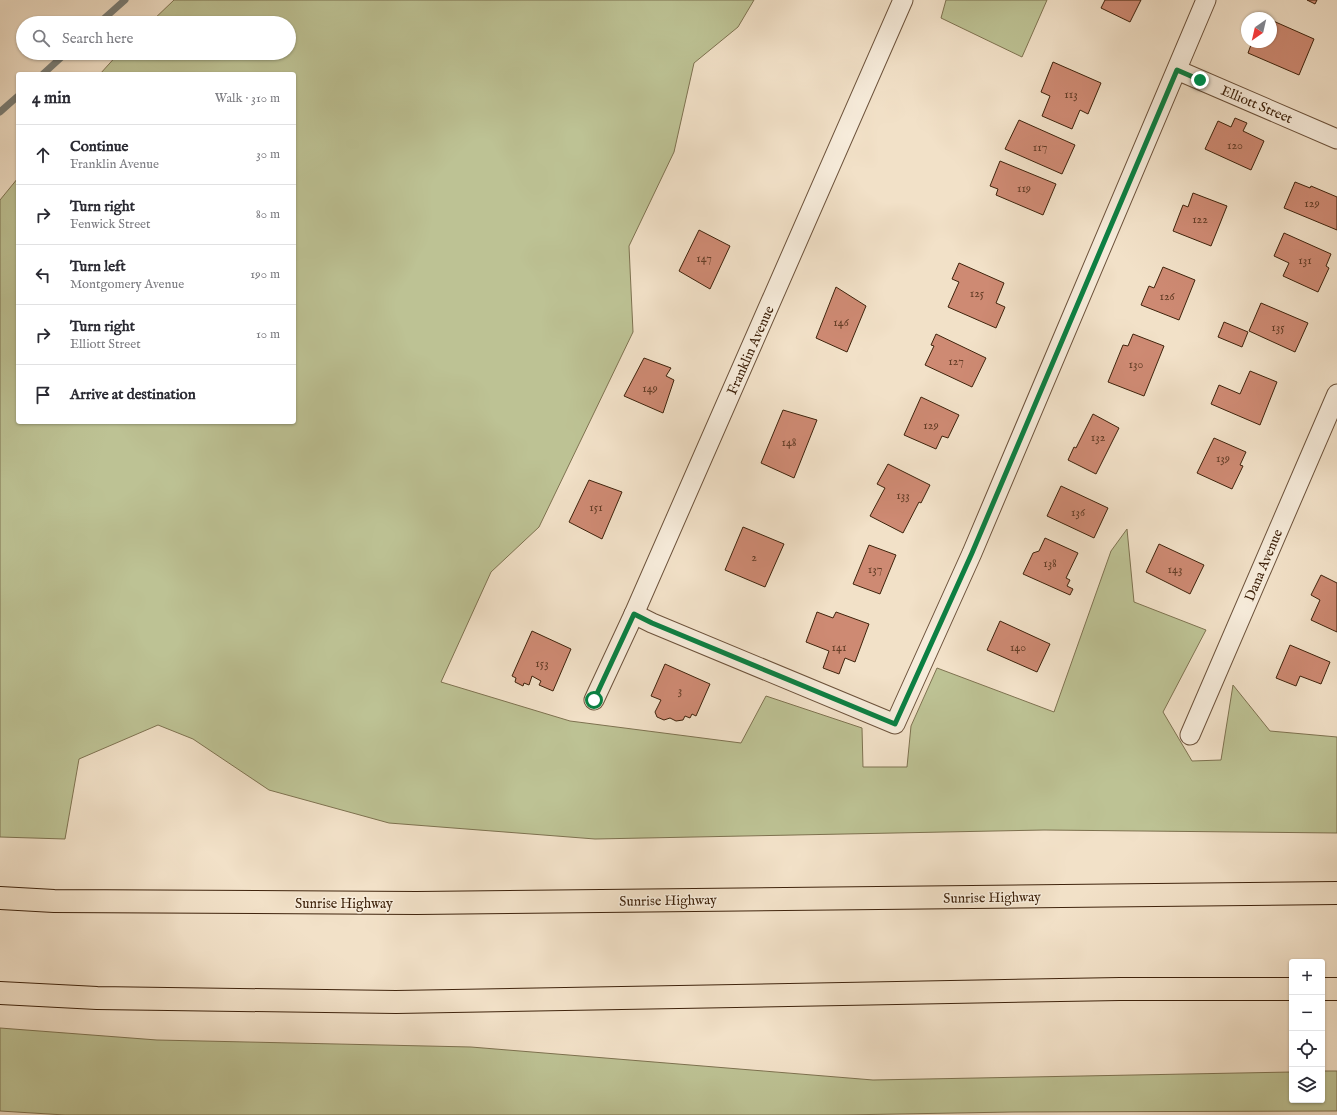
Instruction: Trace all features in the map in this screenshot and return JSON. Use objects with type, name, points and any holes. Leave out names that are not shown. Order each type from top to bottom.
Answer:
[{"type":"highway","name":"Sunrise Highway","points":[[0,898],[54,902],[417,903],[1337,893]]},
{"type":"highway","points":[[0,993],[97,998],[396,1002],[1120,989],[1289,988]]},
{"type":"highway","points":[[1325,988],[1337,988]]},
{"type":"street","name":"Franklin Avenue","points":[[594,700],[634,614],[903,0]]},
{"type":"street","points":[[634,614],[652,623],[895,724],[972,553],[1206,0]]},
{"type":"street","name":"Elliott Street","points":[[1177,70],[1337,139]]},
{"type":"street","name":"Dana Avenue","points":[[1190,735],[1337,394]]},
{"type":"green space","points":[[174,0],[754,0],[738,27],[694,63],[674,152],[629,246],[633,332],[539,527],[491,572],[441,682],[570,721],[741,743],[766,696],[862,728],[863,767],[907,767],[911,726],[937,668],[1054,712],[1111,551],[1127,529],[1134,602],[1206,630],[1163,712],[1192,761],[1221,760],[1233,685],[1270,731],[1337,737],[1337,833],[1044,830],[595,839],[389,823],[269,790],[193,739],[158,725],[79,759],[65,839],[0,837],[0,200],[16,180],[16,424],[296,424],[296,72],[102,72],[113,60],[296,60],[296,16],[157,16]]},
{"type":"green space","points":[[946,0],[1047,0],[1022,57],[941,18]]},
{"type":"green space","points":[[0,1028],[157,1040],[471,1047],[873,1080],[1289,1072],[1289,1103],[1325,1103],[1325,1071],[1337,1071],[1337,1111],[1013,1112],[841,1115],[65,1115],[0,1111]]},
{"type":"building","points":[[1105,0],[1141,0],[1130,22],[1101,8]]},
{"type":"building","points":[[1307,0],[1317,0],[1315,4]]},
{"type":"building","points":[[1277,23],[1314,39],[1299,75],[1248,53],[1250,48],[1277,48]]},
{"type":"building","points":[[1053,62],[1101,83],[1088,114],[1080,110],[1072,129],[1042,116],[1050,96],[1041,92]]},
{"type":"building","points":[[1235,118],[1247,123],[1243,131],[1264,141],[1251,170],[1205,149],[1218,121],[1231,127]]},
{"type":"building","points":[[1019,120],[1075,145],[1062,174],[1005,149]]},
{"type":"building","points":[[1000,161],[1056,184],[1043,215],[996,195],[998,189],[990,186]]},
{"type":"building","points":[[1295,182],[1310,188],[1311,186],[1337,197],[1337,230],[1284,208]]},
{"type":"building","points":[[1193,193],[1227,206],[1211,246],[1173,231],[1183,205],[1188,207]]},
{"type":"building","points":[[699,230],[730,246],[710,289],[679,271]]},
{"type":"building","points":[[1284,233],[1331,254],[1326,266],[1329,268],[1318,292],[1283,276],[1289,263],[1274,256]]},
{"type":"building","points":[[959,263],[1004,283],[996,303],[1005,307],[996,328],[948,307],[959,282],[952,279]]},
{"type":"building","points":[[1163,267],[1195,280],[1179,320],[1141,305],[1149,286],[1154,288]]},
{"type":"building","points":[[836,287],[866,306],[847,352],[816,338]]},
{"type":"building","points":[[1261,303],[1308,323],[1295,352],[1249,331]]},
{"type":"building","points":[[1224,322],[1248,332],[1242,347],[1218,337]]},
{"type":"building","points":[[936,334],[986,358],[972,387],[925,365],[934,346],[931,345]]},
{"type":"building","points":[[1133,334],[1164,346],[1144,396],[1108,382],[1123,345],[1128,346]]},
{"type":"building","points":[[644,358],[671,368],[666,376],[674,380],[663,413],[624,396]]},
{"type":"building","points":[[1250,371],[1277,382],[1260,425],[1211,404],[1219,385],[1240,394]]},
{"type":"building","points":[[921,397],[959,415],[948,438],[942,436],[936,449],[904,435]]},
{"type":"building","points":[[783,410],[817,420],[794,478],[761,463]]},
{"type":"building","points":[[1093,414],[1119,428],[1096,474],[1068,460],[1074,447],[1076,448]]},
{"type":"building","points":[[1214,438],[1246,452],[1240,465],[1243,466],[1232,489],[1197,473]]},
{"type":"building","points":[[888,464],[930,485],[921,503],[919,502],[903,533],[870,516],[885,488],[877,484]]},
{"type":"building","points":[[589,480],[622,492],[602,539],[569,522]]},
{"type":"building","points":[[1061,486],[1108,508],[1094,538],[1047,516]]},
{"type":"building","points":[[743,527],[784,544],[765,587],[725,570]]},
{"type":"building","points":[[1045,538],[1078,553],[1066,578],[1070,580],[1067,586],[1073,589],[1070,595],[1023,574],[1033,553],[1039,551]]},
{"type":"building","points":[[1159,544],[1204,565],[1190,594],[1146,572]]},
{"type":"building","points":[[869,545],[896,555],[880,594],[853,584]]},
{"type":"building","points":[[1321,575],[1337,583],[1337,632],[1311,620],[1320,600],[1311,595]]},
{"type":"building","points":[[817,612],[833,618],[836,612],[869,624],[855,662],[845,658],[839,674],[823,668],[829,651],[806,642]]},
{"type":"building","points":[[1000,621],[1050,644],[1037,672],[987,650]]},
{"type":"building","points":[[532,631],[571,649],[553,691],[539,685],[541,681],[532,676],[529,685],[524,683],[523,686],[515,682],[516,678],[512,676]]},
{"type":"building","points":[[1290,645],[1330,662],[1321,684],[1300,676],[1296,686],[1276,678]]},
{"type":"building","points":[[665,664],[710,684],[696,716],[692,714],[690,718],[685,716],[683,720],[676,721],[670,718],[664,720],[657,717],[655,712],[661,700],[651,696]]},
{"type":"waterway","points":[[107,16],[125,0]]},
{"type":"waterway","points":[[45,72],[58,60]]},
{"type":"waterway","points":[[0,112],[16,98]]},
{"type":"route","points":[[594,700],[634,614],[652,623],[895,724],[972,553],[1177,70],[1200,80]]}]
